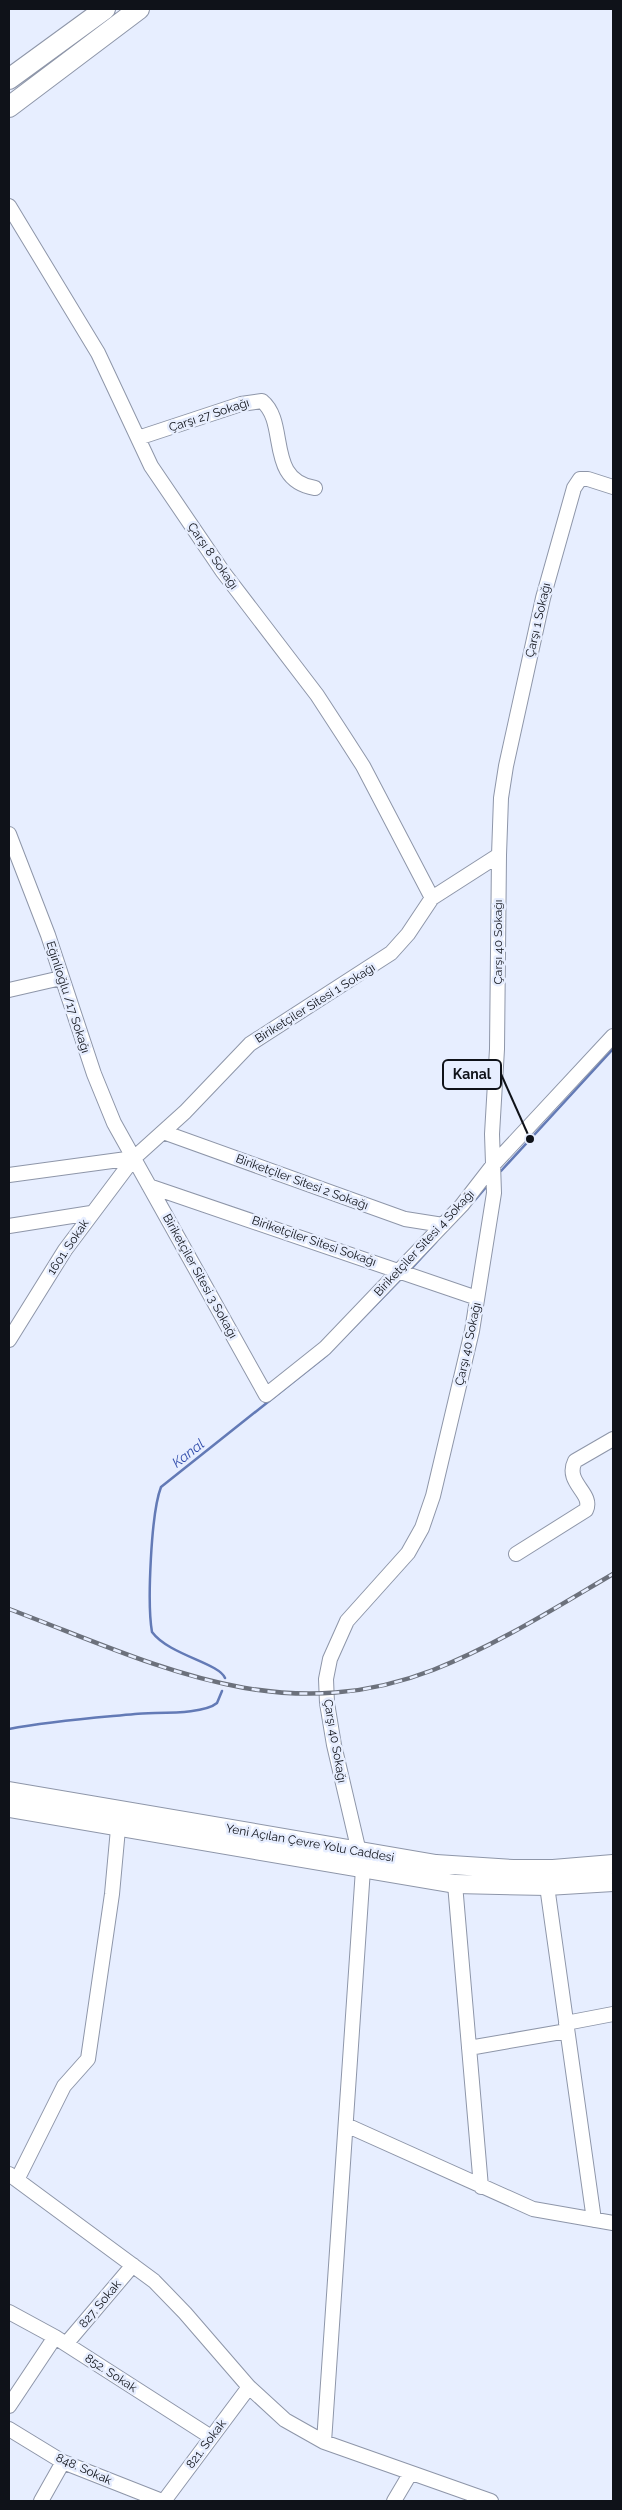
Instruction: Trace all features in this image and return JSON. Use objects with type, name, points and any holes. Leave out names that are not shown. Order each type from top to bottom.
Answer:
[{"type":"highway","points":[[72,32],[98,9]]},
{"type":"highway","points":[[9,79],[105,9]]},
{"type":"highway","points":[[9,107],[139,9]]},
{"type":"highway","points":[[95,43],[152,9]]},
{"type":"main road","name":"Yeni Açılan Çevre Yolu Caddesi","points":[[9,1791],[119,1819],[363,1869],[455,1884],[547,1886],[613,1882]]},
{"type":"main road","name":"Yeni Açılan Çevre Yolu Caddesi","points":[[9,1808],[119,1819],[466,1867],[553,1869],[613,1864]]},
{"type":"street","name":"Çarşı 8 Sokağı","points":[[9,206],[98,352],[151,466],[223,572],[317,695],[354,752],[432,898]]},
{"type":"street","name":"Çarşı 27 Sokağı","points":[[138,438],[240,404],[262,401],[270,414],[288,473],[300,484],[315,488]]},
{"type":"street","name":"Çarşı 1 Sokağı","points":[[501,798],[506,766],[543,598],[574,488],[580,479],[588,479],[613,486]]},
{"type":"street","name":"Çarşı 40 Sokağı","points":[[324,2442],[363,1869],[360,1851],[346,1806],[329,1718],[326,1689],[330,1659],[347,1621],[408,1553],[422,1528],[433,1496],[466,1357],[494,1200],[492,1134],[497,1040],[498,855],[501,798]]},
{"type":"street","name":"Eğinlioğlu /17 Sokağı","points":[[9,834],[106,1105],[134,1158]]},
{"type":"street","name":"Biriketçiler Sitesi 1 Sokağı","points":[[134,1158],[164,1132],[250,1044],[391,953],[408,934],[432,898],[498,855]]},
{"type":"street","points":[[9,990],[62,978]]},
{"type":"street","name":"Biriketçiler Sitesi 4 Sokağı","points":[[266,1395],[314,1359],[468,1198],[493,1165],[613,1036]]},
{"type":"street","name":"Biriketçiler Sitesi 2 Sokağı","points":[[164,1132],[405,1219],[443,1225]]},
{"type":"street","points":[[9,1175],[134,1158]]},
{"type":"street","name":"Biriketçiler Sitesi 3 Sokağı","points":[[134,1158],[266,1395]]},
{"type":"street","name":"1601. Sokak","points":[[9,1340],[50,1273],[91,1213],[134,1158]]},
{"type":"street","name":"Biriketçiler Sitesi Sokağı","points":[[149,1186],[400,1270],[477,1298]]},
{"type":"street","points":[[9,1226],[91,1213]]},
{"type":"street","points":[[516,1554],[586,1510],[587,1500],[576,1482],[572,1473],[572,1467],[575,1461],[613,1439]]},
{"type":"street","points":[[119,1819],[112,1894],[88,2058],[64,2086],[13,2177],[133,2265],[170,2297],[249,2387],[286,2420],[324,2442],[410,2474],[491,2501]]},
{"type":"street","points":[[455,1884],[481,2187]]},
{"type":"street","points":[[547,1886],[594,2220]]},
{"type":"street","points":[[469,2048],[567,2027],[613,2014]]},
{"type":"street","points":[[346,2125],[533,2209],[613,2223]]},
{"type":"street","name":"827. Sokak","points":[[9,2406],[61,2341],[133,2265]]},
{"type":"street","name":"852. Sokak","points":[[9,2312],[61,2341],[211,2437]]},
{"type":"street","name":"821. Sokak","points":[[163,2501],[249,2387]]},
{"type":"street","name":"848. Sokak","points":[[9,2429],[63,2462],[163,2501]]},
{"type":"street","points":[[41,2501],[63,2462]]},
{"type":"street","points":[[394,2501],[410,2474]]},
{"type":"waterway","name":"Kanal","points":[[501,1171],[613,1049]]},
{"type":"waterway","name":"Kanal","points":[[475,1200],[487,1186]]},
{"type":"waterway","name":"Kanal","points":[[413,1267],[436,1242]]},
{"type":"waterway","name":"Kanal","points":[[225,1678],[213,1668],[170,1647],[152,1632],[150,1601],[152,1537],[161,1487],[327,1355],[402,1278]]},
{"type":"waterway","name":"Kanal","points":[[9,1729],[72,1720],[201,1710],[217,1703],[222,1691]]},
{"type":"railway","points":[[9,1609],[114,1650],[166,1668],[217,1682],[269,1691],[322,1693],[376,1687],[433,1670],[503,1638],[613,1574]]},
{"type":"place","name":"Kanal","points":[[530,1139]]}]
